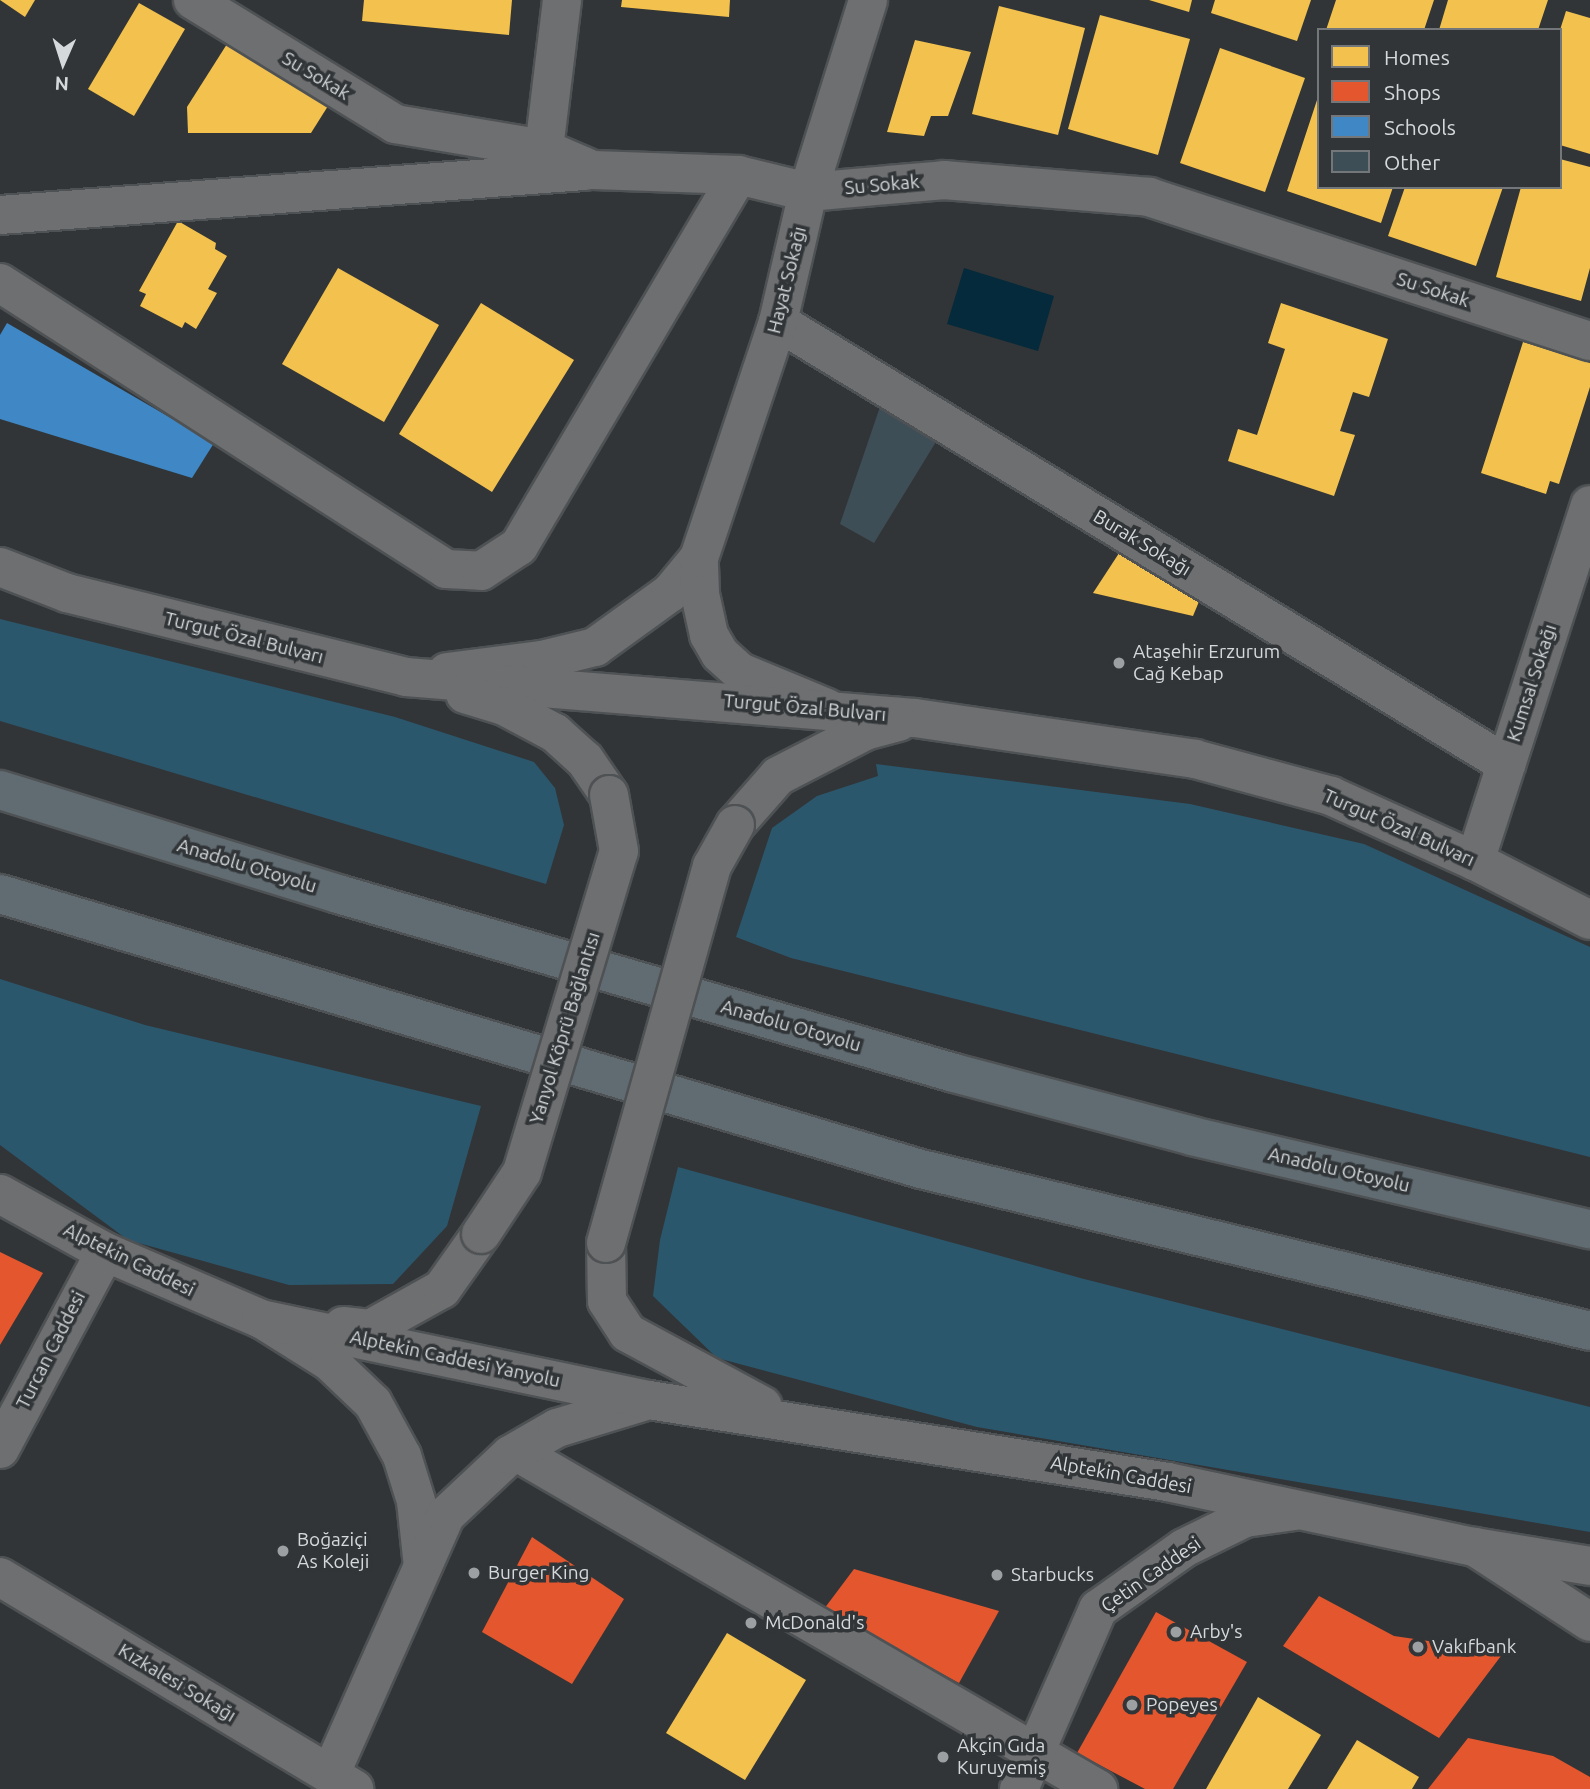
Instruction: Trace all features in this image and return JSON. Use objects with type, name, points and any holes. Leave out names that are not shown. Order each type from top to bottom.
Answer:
[{"type":"highway","name":"Anadolu Otoyolu","points":[[0,790],[338,894],[954,1073],[1192,1136],[1590,1229]]},
{"type":"highway","points":[[0,894],[921,1169],[1590,1331]]},
{"type":"street","name":"Su Sokak","points":[[194,0],[395,124],[544,149],[593,170],[738,175],[808,191],[944,180],[1149,197],[1590,341]]},
{"type":"street","points":[[544,149],[562,0]]},
{"type":"street","name":"Hayat Sokağı","points":[[699,558],[778,322],[808,191],[868,0]]},
{"type":"street","points":[[0,215],[593,170]]},
{"type":"street","points":[[0,283],[446,569],[481,571],[520,546],[738,175]]},
{"type":"street","name":"Burak Sokağı","points":[[778,322],[1506,764]]},
{"type":"street","name":"Kumsal Sokağı","points":[[1475,861],[1590,505]]},
{"type":"street","points":[[406,677],[542,660],[595,647],[670,593],[699,558]]},
{"type":"street","points":[[699,558],[702,604],[709,635],[720,654],[740,672],[832,710]]},
{"type":"street","name":"Turgut Özal Bulvarı","points":[[0,567],[67,593],[406,677],[915,718],[1195,760],[1331,796],[1475,861],[1590,920]]},
{"type":"street","name":"Yanyol Köprü Bağlantısı","points":[[261,1319],[370,1329],[442,1289],[522,1172],[619,850],[609,795],[585,760],[555,733],[504,706],[406,677]]},
{"type":"street","points":[[790,1420],[628,1333],[607,1301],[606,1243],[712,866],[735,825],[778,776],[865,731],[915,718]]},
{"type":"street","name":"Alptekin Caddesi","points":[[0,1194],[105,1252],[261,1319]]},
{"type":"street","name":"Turcan Caddesi","points":[[0,1449],[105,1252]]},
{"type":"street","points":[[261,1319],[330,1362],[373,1403],[402,1456],[416,1501],[424,1571]]},
{"type":"street","name":"Alptekin Caddesi Yanyolu","points":[[261,1319],[649,1400]]},
{"type":"street","points":[[342,1782],[446,1515],[517,1451],[557,1428],[649,1400]]},
{"type":"street","name":"Alptekin Caddesi","points":[[649,1400],[790,1420],[1308,1509],[1475,1547],[1590,1566]]},
{"type":"street","points":[[517,1451],[1034,1749],[1098,1789]]},
{"type":"street","name":"Çetin Caddesi","points":[[1018,1789],[1098,1609],[1184,1548],[1245,1518],[1308,1509]]},
{"type":"street","points":[[1475,1547],[1590,1622]]},
{"type":"street","name":"Kızkalesi Sokağı","points":[[0,1577],[342,1782]]},
{"type":"shaded area","points":[[964,268],[1054,296],[1038,351],[947,324]]},
{"type":"shaded area","points":[[0,619],[395,717],[534,762],[555,788],[564,825],[546,884],[0,721]]},
{"type":"shaded area","points":[[876,764],[1190,804],[1364,844],[1590,947],[1590,1157],[791,958],[736,937],[772,828],[817,796],[878,776]]},
{"type":"shaded area","points":[[0,979],[145,1025],[481,1106],[447,1226],[393,1284],[289,1285],[128,1240],[0,1145]]},
{"type":"shaded area","points":[[678,1167],[1084,1279],[1590,1407],[1590,1532],[977,1427],[717,1358],[653,1296],[660,1240]]},
{"type":"building: Homes","points":[[0,0],[35,0],[25,17]]},
{"type":"building: Homes","points":[[364,0],[512,0],[509,35],[362,21]]},
{"type":"building: Homes","points":[[622,0],[730,0],[729,17],[621,7]]},
{"type":"building: Homes","points":[[1149,0],[1192,0],[1189,12]]},
{"type":"building: Homes","points":[[1215,0],[1311,0],[1297,41],[1211,13]]},
{"type":"building: Homes","points":[[1336,0],[1434,0],[1425,28],[1327,28]]},
{"type":"building: Homes","points":[[1448,0],[1548,0],[1539,28],[1440,28]]},
{"type":"building: Homes","points":[[139,3],[185,29],[134,116],[88,89]]},
{"type":"building: Homes","points":[[999,6],[1085,28],[1058,135],[972,114]]},
{"type":"building: Homes","points":[[1566,11],[1590,18],[1590,154],[1562,146],[1561,28]]},
{"type":"building: Homes","points":[[1100,15],[1190,39],[1158,155],[1068,129]]},
{"type":"building: Homes","points":[[915,40],[971,52],[948,116],[931,116],[924,136],[887,132]]},
{"type":"building: Homes","points":[[227,44],[328,106],[311,133],[188,133],[187,107]]},
{"type":"building: Homes","points":[[1220,48],[1305,78],[1265,192],[1180,163]]},
{"type":"building: Homes","points":[[1317,100],[1317,189],[1392,189],[1381,223],[1287,191]]},
{"type":"building: Homes","points":[[1562,160],[1590,167],[1590,268],[1581,301],[1496,277],[1520,189],[1562,189]]},
{"type":"building: Homes","points":[[1404,189],[1502,189],[1476,266],[1388,236]]},
{"type":"building: Homes","points":[[178,221],[216,243],[215,249],[227,256],[208,289],[217,293],[196,329],[185,322],[182,328],[140,306],[146,294],[139,291]]},
{"type":"building: Homes","points":[[338,268],[439,325],[384,422],[282,364]]},
{"type":"building: Homes","points":[[481,303],[574,360],[492,492],[399,434]]},
{"type":"building: Homes","points":[[1281,303],[1388,339],[1369,397],[1353,392],[1340,431],[1355,435],[1334,496],[1228,461],[1238,429],[1257,435],[1285,349],[1268,343]]},
{"type":"building: Homes","points":[[1523,342],[1590,363],[1590,387],[1559,484],[1550,481],[1546,494],[1481,473]]},
{"type":"building: Homes","points":[[1125,544],[1205,587],[1193,616],[1093,593]]},
{"type":"building: Homes","points":[[727,1633],[806,1680],[745,1780],[666,1733]]},
{"type":"building: Homes","points":[[1258,1697],[1321,1735],[1288,1789],[1206,1789]]},
{"type":"building: Homes","points":[[1357,1740],[1419,1777],[1412,1789],[1327,1789]]},
{"type":"building: Shops","points":[[0,1252],[43,1273],[0,1345]]},
{"type":"building: Shops","points":[[532,1537],[624,1599],[572,1684],[482,1632]]},
{"type":"building: Shops","points":[[854,1569],[999,1611],[959,1683],[824,1609]]},
{"type":"building: Shops","points":[[1319,1596],[1394,1636],[1504,1652],[1439,1738],[1283,1646]]},
{"type":"building: Shops","points":[[1156,1612],[1247,1662],[1173,1789],[1145,1789],[1077,1753]]},
{"type":"building: Shops","points":[[1468,1738],[1553,1756],[1590,1777],[1590,1789],[1428,1789]]},
{"type":"building: Schools","points":[[7,323],[214,443],[192,478],[0,419],[0,335]]},
{"type":"building: Other","points":[[882,401],[942,432],[874,543],[840,524]]},
{"type":"place","name":"Ataşehir Erzurum Cağ Kebap","points":[[1119,663]]},
{"type":"place","name":"Boğaziçi As Koleji","points":[[283,1551]]},
{"type":"place","name":"Burger King","points":[[474,1573]]},
{"type":"place","name":"Starbucks","points":[[997,1575]]},
{"type":"place","name":"McDonald's","points":[[751,1623]]},
{"type":"place","name":"Arby's","points":[[1176,1632]]},
{"type":"place","name":"Vakıfbank","points":[[1418,1647]]},
{"type":"place","name":"Popeyes","points":[[1132,1705]]},
{"type":"place","name":"Akçin Gıda Kuruyemiş","points":[[943,1757]]}]
